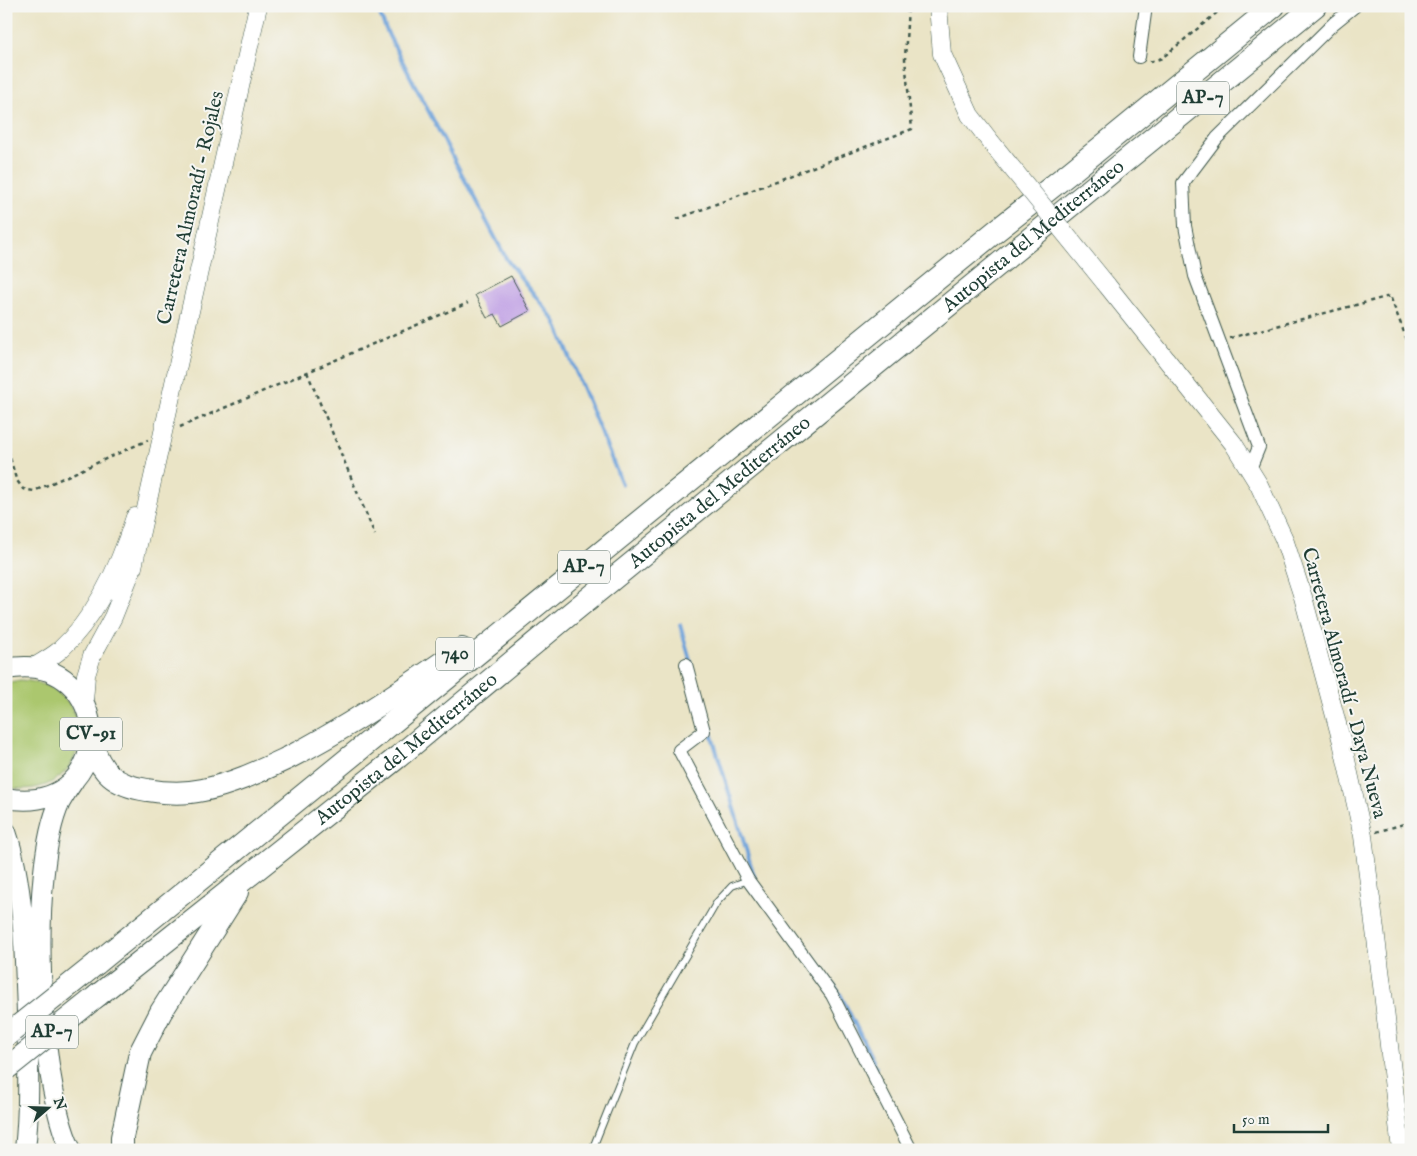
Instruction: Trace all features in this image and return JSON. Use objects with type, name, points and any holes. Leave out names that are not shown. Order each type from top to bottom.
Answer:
[{"type":"highway","name":"Autopista del Mediterráneo","points":[[6,1036],[1274,6]]},
{"type":"highway","name":"Autopista del Mediterráneo","points":[[6,1069],[398,757],[580,605],[1315,6]]},
{"type":"highway","name":"740","points":[[91,742],[96,759],[106,774],[120,783],[136,789],[158,792],[201,791],[258,773],[312,746],[380,705],[474,640],[688,472],[793,398]]},
{"type":"highway","points":[[122,1150],[122,1137],[140,1052],[161,1012],[248,876]]},
{"type":"main road","name":"CV-91","points":[[6,669],[19,666],[34,667],[54,673],[71,685],[84,702],[91,721],[91,742],[86,762],[60,803],[52,830],[45,864],[42,900],[41,969],[48,1062],[55,1101],[71,1150]]},
{"type":"main road","name":"CV-91","points":[[6,798],[23,801],[42,799],[59,792],[74,780]]},
{"type":"main road","points":[[6,832],[16,878],[23,931],[28,1079],[28,1124],[25,1150]]},
{"type":"street","name":"Carretera Almoradí - Rojales","points":[[163,429],[258,6]]},
{"type":"street","name":"Carretera Almoradí - Daya Nueva","points":[[938,6],[942,54],[970,115],[1233,442],[1259,485],[1284,540],[1303,597],[1342,742],[1363,836],[1401,1150]]},
{"type":"street","points":[[1139,58],[1146,6]]},
{"type":"street","points":[[1250,469],[1259,447],[1195,276],[1185,226],[1183,183],[1217,138],[1334,24],[1355,6]]},
{"type":"street","points":[[34,667],[59,651],[82,626],[100,600],[117,565],[132,527],[163,429]]},
{"type":"street","points":[[84,702],[86,675],[92,656],[112,617],[133,567],[163,429]]},
{"type":"street","points":[[686,664],[704,731],[679,750],[748,880],[832,995],[911,1150]]},
{"type":"lane","points":[[592,1150],[635,1043],[654,1009],[717,902],[732,886],[748,880]]},
{"type":"path","points":[[677,219],[912,129],[905,59],[908,6]]},
{"type":"path","points":[[1139,58],[1151,62],[1162,58],[1225,6]]},
{"type":"path","points":[[1219,341],[1390,296],[1407,340],[1411,339]]},
{"type":"path","points":[[6,443],[16,479],[23,489],[34,492],[163,429],[307,372],[468,303]]},
{"type":"path","points":[[307,372],[375,535]]},
{"type":"path","points":[[1363,836],[1411,822]]},
{"type":"green space","points":[[20,680],[48,687],[67,701],[77,721],[79,742],[72,762],[57,779],[35,788],[6,787],[6,683]]},
{"type":"building","points":[[511,276],[530,311],[502,326],[495,314],[487,318],[475,295]]},
{"type":"waterway","points":[[376,6],[389,36],[507,260],[555,321],[622,484]]},
{"type":"waterway","points":[[680,625],[691,663]]},
{"type":"waterway","points":[[706,716],[755,879]]},
{"type":"waterway","points":[[791,929],[840,994],[876,1067]]}]
